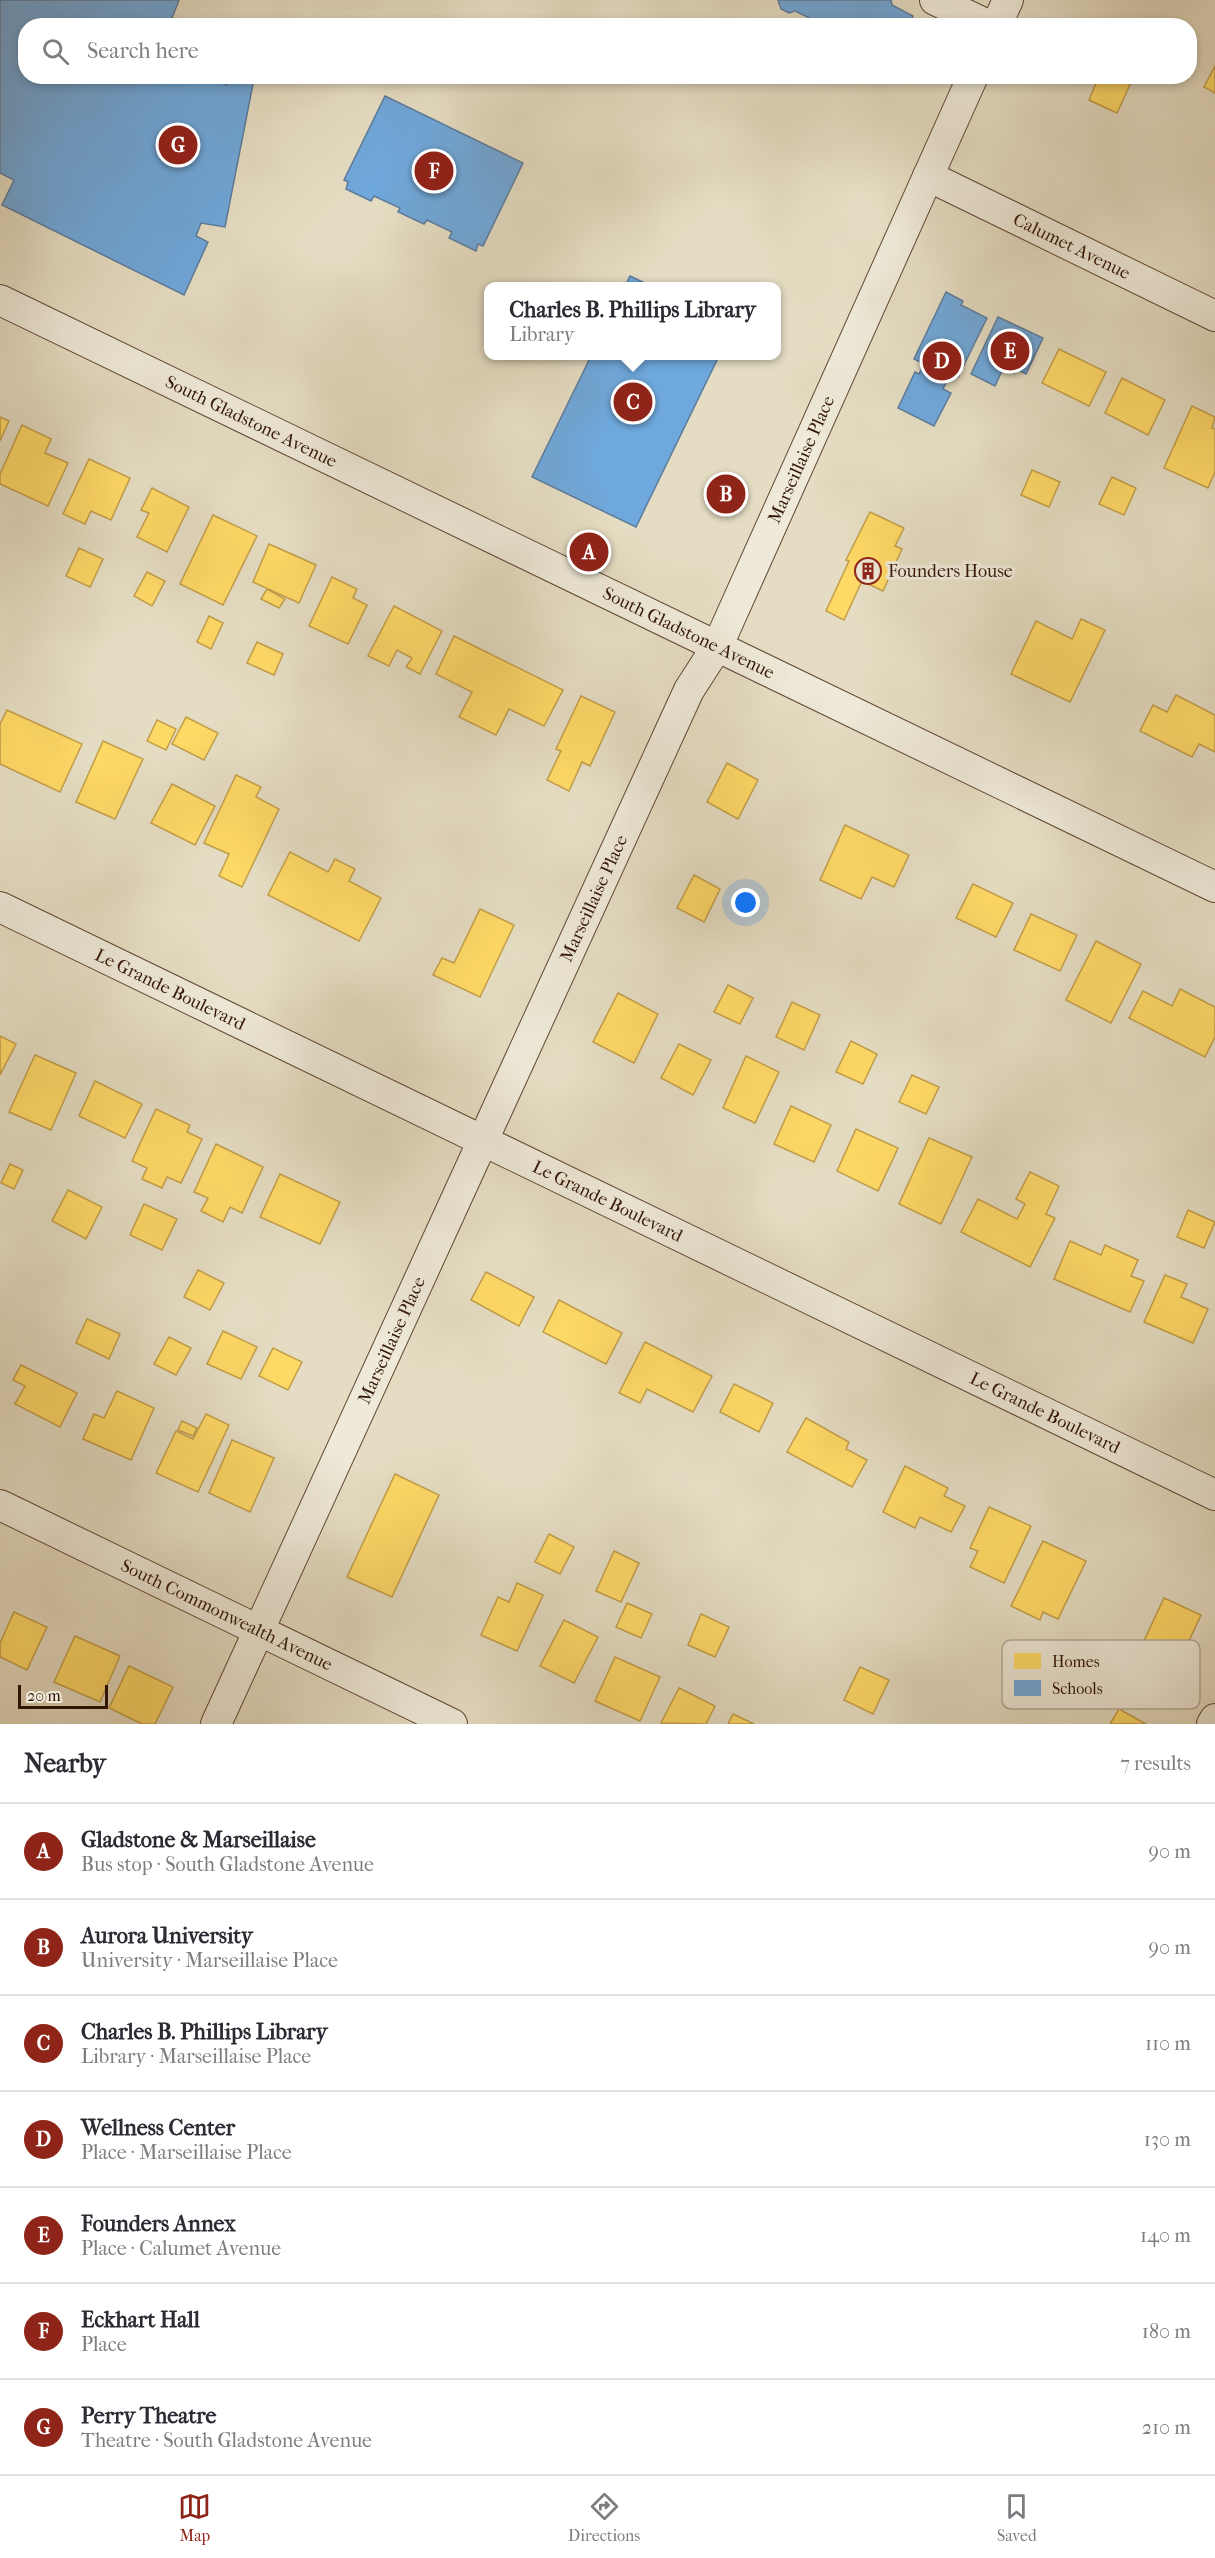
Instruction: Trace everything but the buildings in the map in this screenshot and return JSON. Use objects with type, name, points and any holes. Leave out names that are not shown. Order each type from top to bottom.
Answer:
[{"type":"street","points":[[935,0],[973,18]]},
{"type":"street","points":[[1000,18],[1008,0]]},
{"type":"street","name":"Marseillaise Place","points":[[216,1724],[689,690],[718,645],[969,84]]},
{"type":"street","name":"Calumet Avenue","points":[[928,176],[1215,316]]},
{"type":"street","name":"South Gladstone Avenue","points":[[0,300],[1215,887]]},
{"type":"street","name":"Le Grande Boulevard","points":[[0,907],[1215,1495]]},
{"type":"street","name":"South Commonwealth Avenue","points":[[0,1505],[452,1724]]},
{"type":"street","points":[[1212,1724],[1215,1719]]},
{"type":"place","name":"Perry Theatre","points":[[178,145]]},
{"type":"place","name":"Eckhart Hall","points":[[434,171]]},
{"type":"place","name":"Founders Annex","points":[[1010,351]]},
{"type":"place","name":"Wellness Center","points":[[942,361]]},
{"type":"place","name":"Charles B. Phillips Library","points":[[633,402]]},
{"type":"place","name":"Aurora University","points":[[726,494]]},
{"type":"place","name":"Gladstone & Marseillaise","points":[[589,552]]},
{"type":"place","name":"Founders House","points":[[868,571]]}]
